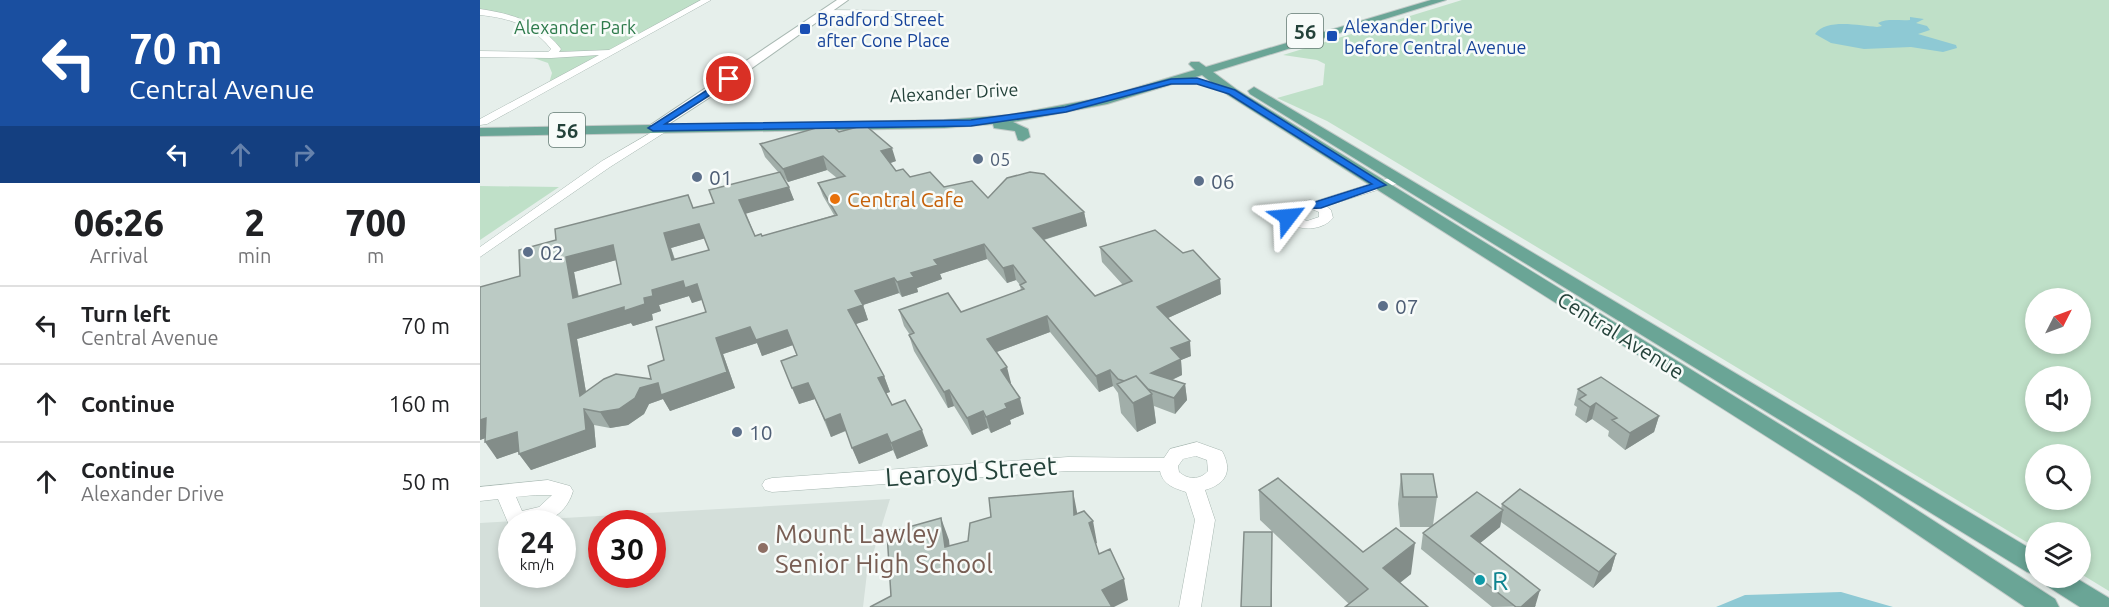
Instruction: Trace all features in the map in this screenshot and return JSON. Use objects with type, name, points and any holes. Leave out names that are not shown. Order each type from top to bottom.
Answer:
[{"type":"main road","name":"Alexander Drive","points":[[667,122],[971,123],[1066,109],[1171,81],[1201,67],[1415,0]]},
{"type":"main road","name":"Alexander Drive","points":[[481,125],[667,122],[982,111],[1030,105],[1246,58],[1441,0]]},
{"type":"main road","points":[[1233,75],[1235,66],[1246,58]]},
{"type":"main road","name":"Central Avenue","points":[[1201,67],[1232,92],[1395,185],[2025,558]]},
{"type":"main road","name":"Central Avenue","points":[[1201,67],[1226,74],[2046,607]]},
{"type":"main road","points":[[1171,81],[1197,81],[1232,92]]},
{"type":"main road","points":[[971,123],[1014,126],[1021,129],[1023,137]]},
{"type":"main road","points":[[2072,588],[2102,607]]},
{"type":"street","points":[[481,125],[707,0]]},
{"type":"street","points":[[480,253],[606,164],[615,153],[667,122],[843,0]]},
{"type":"street","points":[[480,12],[514,18],[533,25],[556,49],[550,59]]},
{"type":"street","points":[[827,12],[936,14]]},
{"type":"street","points":[[502,54],[532,47],[549,40]]},
{"type":"street","points":[[480,54],[525,55],[550,59],[610,52]]},
{"type":"street","points":[[549,87],[552,73]]},
{"type":"street","points":[[1322,209],[1395,185]]},
{"type":"street","points":[[1190,449],[1204,450],[1215,456],[1219,465],[1215,477],[1194,486],[1173,479],[1169,465],[1177,454],[1190,449]]},
{"type":"street","name":"Learoyd Street","points":[[772,485],[1068,464],[1169,465]]},
{"type":"street","points":[[1190,607],[1205,520],[1194,486]]},
{"type":"street","points":[[480,494],[504,493]]},
{"type":"shaded area","name":"Mount Lawley Senior High School","points":[[890,499],[867,573],[863,607],[480,607],[480,523],[498,522],[498,588],[576,588],[576,517],[588,517],[588,588],[666,588],[666,512]]},
{"type":"green space","name":"Alexander Park","points":[[480,0],[707,0],[548,87],[552,73],[548,63],[525,55],[551,55],[555,49],[533,25],[480,12]]},
{"type":"green space","points":[[1462,0],[2109,0],[2109,591],[2091,580],[2091,522],[2025,522],[2025,541],[1327,121],[1277,98],[1323,85],[1325,64],[1317,60],[1283,55]]},
{"type":"green space","points":[[480,186],[559,187],[480,240]]},
{"type":"water","points":[[1910,17],[1924,19],[1916,23],[1927,26],[1930,30],[1918,34],[1956,45],[1957,48],[1943,52],[1911,47],[1864,49],[1831,43],[1815,34],[1820,29],[1835,24],[1877,27],[1882,26],[1878,23],[1882,21],[1910,20]]},
{"type":"water","points":[[1841,592],[1893,607],[1716,607],[1745,595]]},
{"type":"building","points":[[830,124],[839,132],[865,125],[892,148],[881,151],[896,171],[903,169],[910,177],[930,172],[944,187],[972,181],[988,198],[1007,178],[1030,172],[1044,174],[1084,212],[1033,228],[1095,296],[1132,281],[1100,247],[1155,230],[1183,253],[1193,250],[1220,279],[1157,307],[1190,341],[1171,348],[1181,359],[1151,373],[1185,384],[1174,398],[1148,389],[1136,376],[1124,381],[1118,379],[1110,370],[1096,376],[1047,316],[987,339],[1007,367],[1001,370],[1020,398],[1005,404],[1007,408],[986,417],[983,411],[967,418],[949,390],[944,392],[909,335],[914,333],[899,310],[948,293],[961,312],[1024,289],[1020,285],[1026,282],[1013,265],[1003,268],[984,244],[934,260],[938,265],[911,273],[914,277],[897,282],[894,278],[855,291],[863,305],[848,310],[884,376],[878,378],[892,405],[905,400],[922,430],[891,443],[887,434],[852,448],[840,414],[825,420],[808,383],[792,388],[781,361],[797,355],[787,330],[756,340],[750,327],[716,338],[727,372],[661,395],[658,383],[640,388],[635,398],[619,409],[600,412],[584,409],[586,430],[519,454],[517,432],[485,442],[486,418],[480,420],[480,287],[520,276],[519,250],[556,240],[555,229],[688,195],[693,208],[714,203],[709,190],[780,172],[789,187],[739,200],[755,236],[837,215],[818,183],[845,176],[823,156],[783,169],[760,144]],"holes":[[[699,224],[709,250],[672,260],[664,233]],[[613,245],[621,284],[573,298],[566,257]],[[683,281],[685,288],[697,284],[706,312],[656,327],[664,360],[648,366],[651,379],[616,374],[604,379],[580,396],[568,324],[624,307],[624,311],[645,304],[644,298],[653,296],[652,290]]]},
{"type":"building","points":[[1136,376],[1152,394],[1133,403],[1117,384]]},
{"type":"building","points":[[1601,377],[1659,416],[1630,433],[1612,420],[1617,418],[1596,403],[1590,407],[1579,399],[1586,395],[1578,389]]},
{"type":"building","points":[[1401,474],[1433,474],[1437,497],[1403,497]]},
{"type":"building","points":[[1278,478],[1363,552],[1396,528],[1415,543],[1383,568],[1428,607],[1345,607],[1368,589],[1259,490]]},
{"type":"building","points":[[1520,489],[1616,554],[1599,572],[1502,504]]},
{"type":"building","points":[[1073,491],[1074,515],[1084,511],[1093,521],[1089,523],[1099,554],[1110,549],[1124,579],[1102,590],[1112,607],[870,607],[891,596],[887,533],[941,518],[945,547],[968,541],[970,523],[991,517],[989,498]]},
{"type":"building","points":[[1477,492],[1503,510],[1471,536],[1540,590],[1521,607],[1516,607],[1423,533]]},
{"type":"building","points":[[1244,532],[1272,532],[1271,607],[1241,607]]},
{"type":"place","name":"Bradford Street after Cone Place","points":[[805,29]]},
{"type":"place","name":"Alexander Drive before Central Avenue","points":[[1332,36]]},
{"type":"place","name":"05","points":[[978,159]]},
{"type":"place","name":"01","points":[[697,177]]},
{"type":"place","name":"06","points":[[1199,181]]},
{"type":"place","name":"Central Cafe","points":[[835,199]]},
{"type":"place","name":"02","points":[[528,252]]},
{"type":"place","name":"07","points":[[1383,306]]},
{"type":"place","name":"10","points":[[737,432]]},
{"type":"place","name":"Mount Lawley Senior High School","points":[[763,548]]},
{"type":"place","name":"R","points":[[1480,580]]},
{"type":"route","points":[[729,79],[653,128],[971,123],[1066,109],[1107,100],[1171,81],[1197,81],[1232,92],[1381,185],[1316,205],[1297,206],[1289,211],[1288,217]]}]
